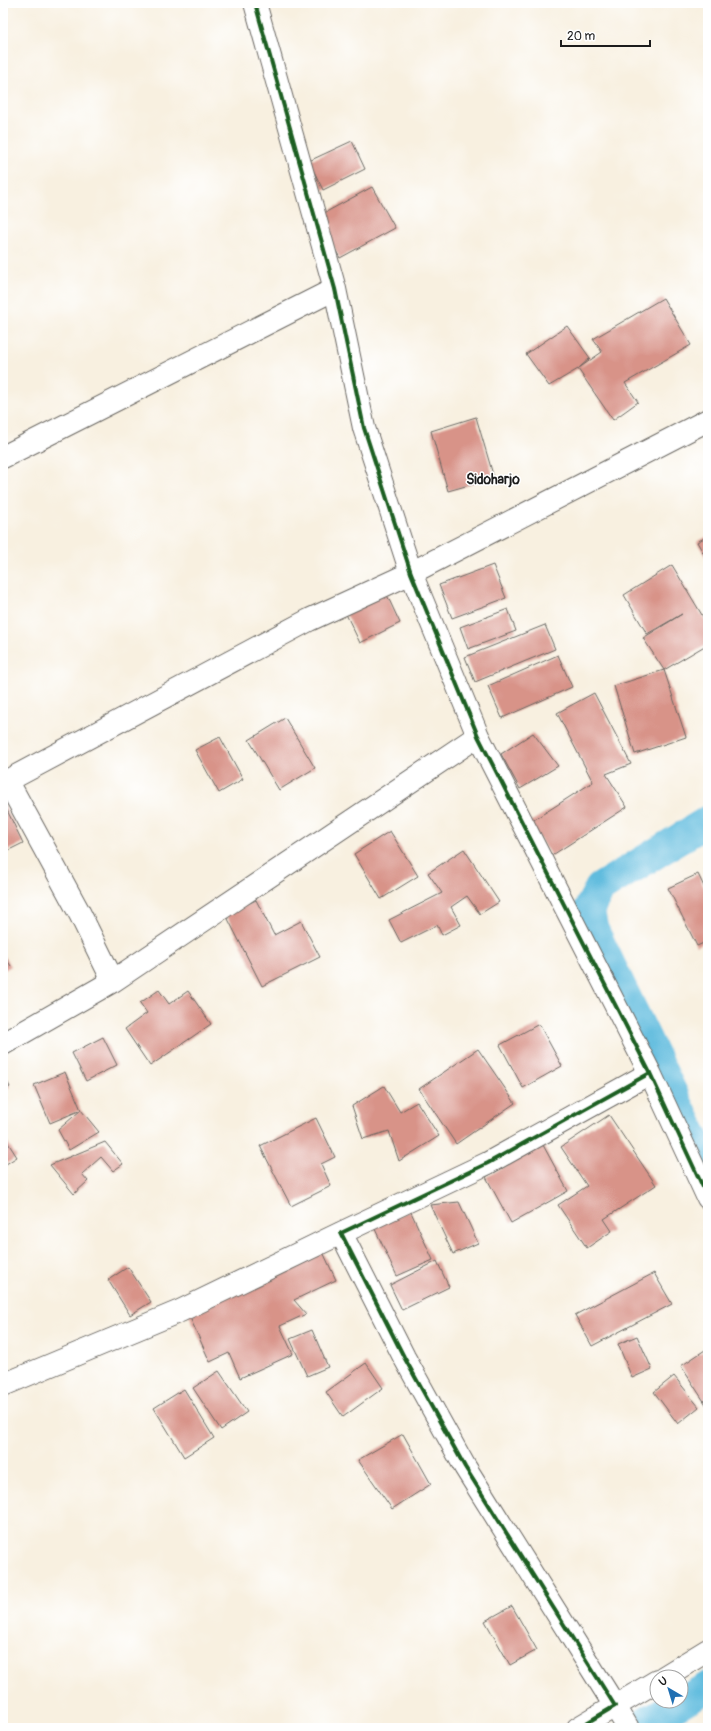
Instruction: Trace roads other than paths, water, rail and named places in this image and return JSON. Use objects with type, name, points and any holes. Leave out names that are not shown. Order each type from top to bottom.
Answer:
[{"type":"street","points":[[255,3],[335,289],[364,428],[411,573],[478,736],[650,1073],[708,1198]]},
{"type":"street","points":[[3,457],[335,289]]},
{"type":"street","points":[[113,981],[80,914],[5,781],[309,620],[411,573],[708,420]]},
{"type":"street","points":[[3,1044],[113,981],[478,736]]},
{"type":"street","points":[[3,1384],[180,1311],[488,1163],[650,1073]]},
{"type":"street","points":[[341,1233],[404,1357],[465,1467],[622,1718]]},
{"type":"street","points":[[677,1669],[708,1650]]},
{"type":"street","points":[[578,1728],[622,1718],[649,1689]]},
{"type":"waterway","points":[[708,821],[600,888],[589,909],[593,929],[708,1167]]},
{"type":"waterway","points":[[636,1728],[708,1687]]},
{"type":"district","name":"Sidoharjo","points":[[493,479]]}]
